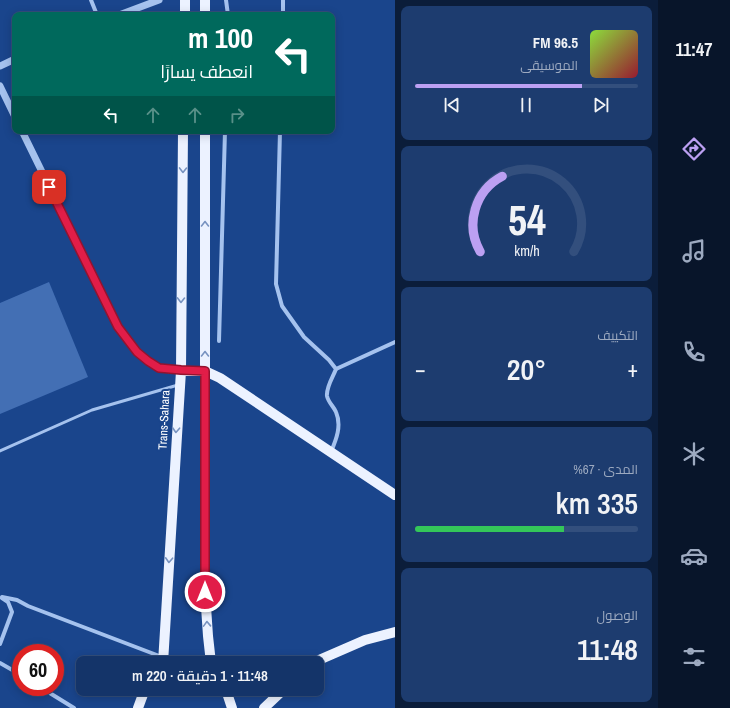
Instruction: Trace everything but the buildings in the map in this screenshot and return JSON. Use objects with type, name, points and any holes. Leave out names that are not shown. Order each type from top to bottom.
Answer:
[{"type":"main road","points":[[185,0],[185,12]]},
{"type":"main road","points":[[205,12],[206,0]]},
{"type":"main road","name":"Trans-Sahara","points":[[163,656],[181,370],[184,134]]},
{"type":"main road","points":[[205,134],[205,592],[210,656]]},
{"type":"main road","points":[[181,370],[205,371],[226,381],[395,495]]},
{"type":"main road","points":[[324,658],[365,640],[395,632]]},
{"type":"main road","points":[[129,708],[140,696]]},
{"type":"main road","points":[[138,708],[142,696]]},
{"type":"main road","points":[[228,696],[232,708]]},
{"type":"main road","points":[[264,708],[277,696]]},
{"type":"street","points":[[91,0],[96,12]]},
{"type":"street","points":[[127,12],[159,0]]},
{"type":"street","points":[[226,0],[228,12]]},
{"type":"street","points":[[283,0],[283,12]]},
{"type":"street","points":[[0,66],[12,60]]},
{"type":"street","points":[[0,86],[12,111]]},
{"type":"street","points":[[23,134],[115,320],[126,339],[137,352],[159,368],[181,370]]},
{"type":"street","points":[[219,340],[225,134]]},
{"type":"street","points":[[280,134],[276,284],[282,306],[304,337],[329,360],[336,369]]},
{"type":"street","points":[[330,452],[337,437],[339,427],[337,413],[328,400],[327,394],[336,369],[395,342]]},
{"type":"street","points":[[1,597],[17,600],[28,606],[153,656]]},
{"type":"street","points":[[0,644],[12,612],[8,602],[1,597]]},
{"type":"street","points":[[0,663],[12,670]]},
{"type":"street","points":[[55,696],[74,708]]},
{"type":"lane","points":[[0,451],[92,410],[179,385]]},
{"type":"route","points":[[49,187],[118,327],[137,352],[159,368],[205,371],[205,592]]}]
